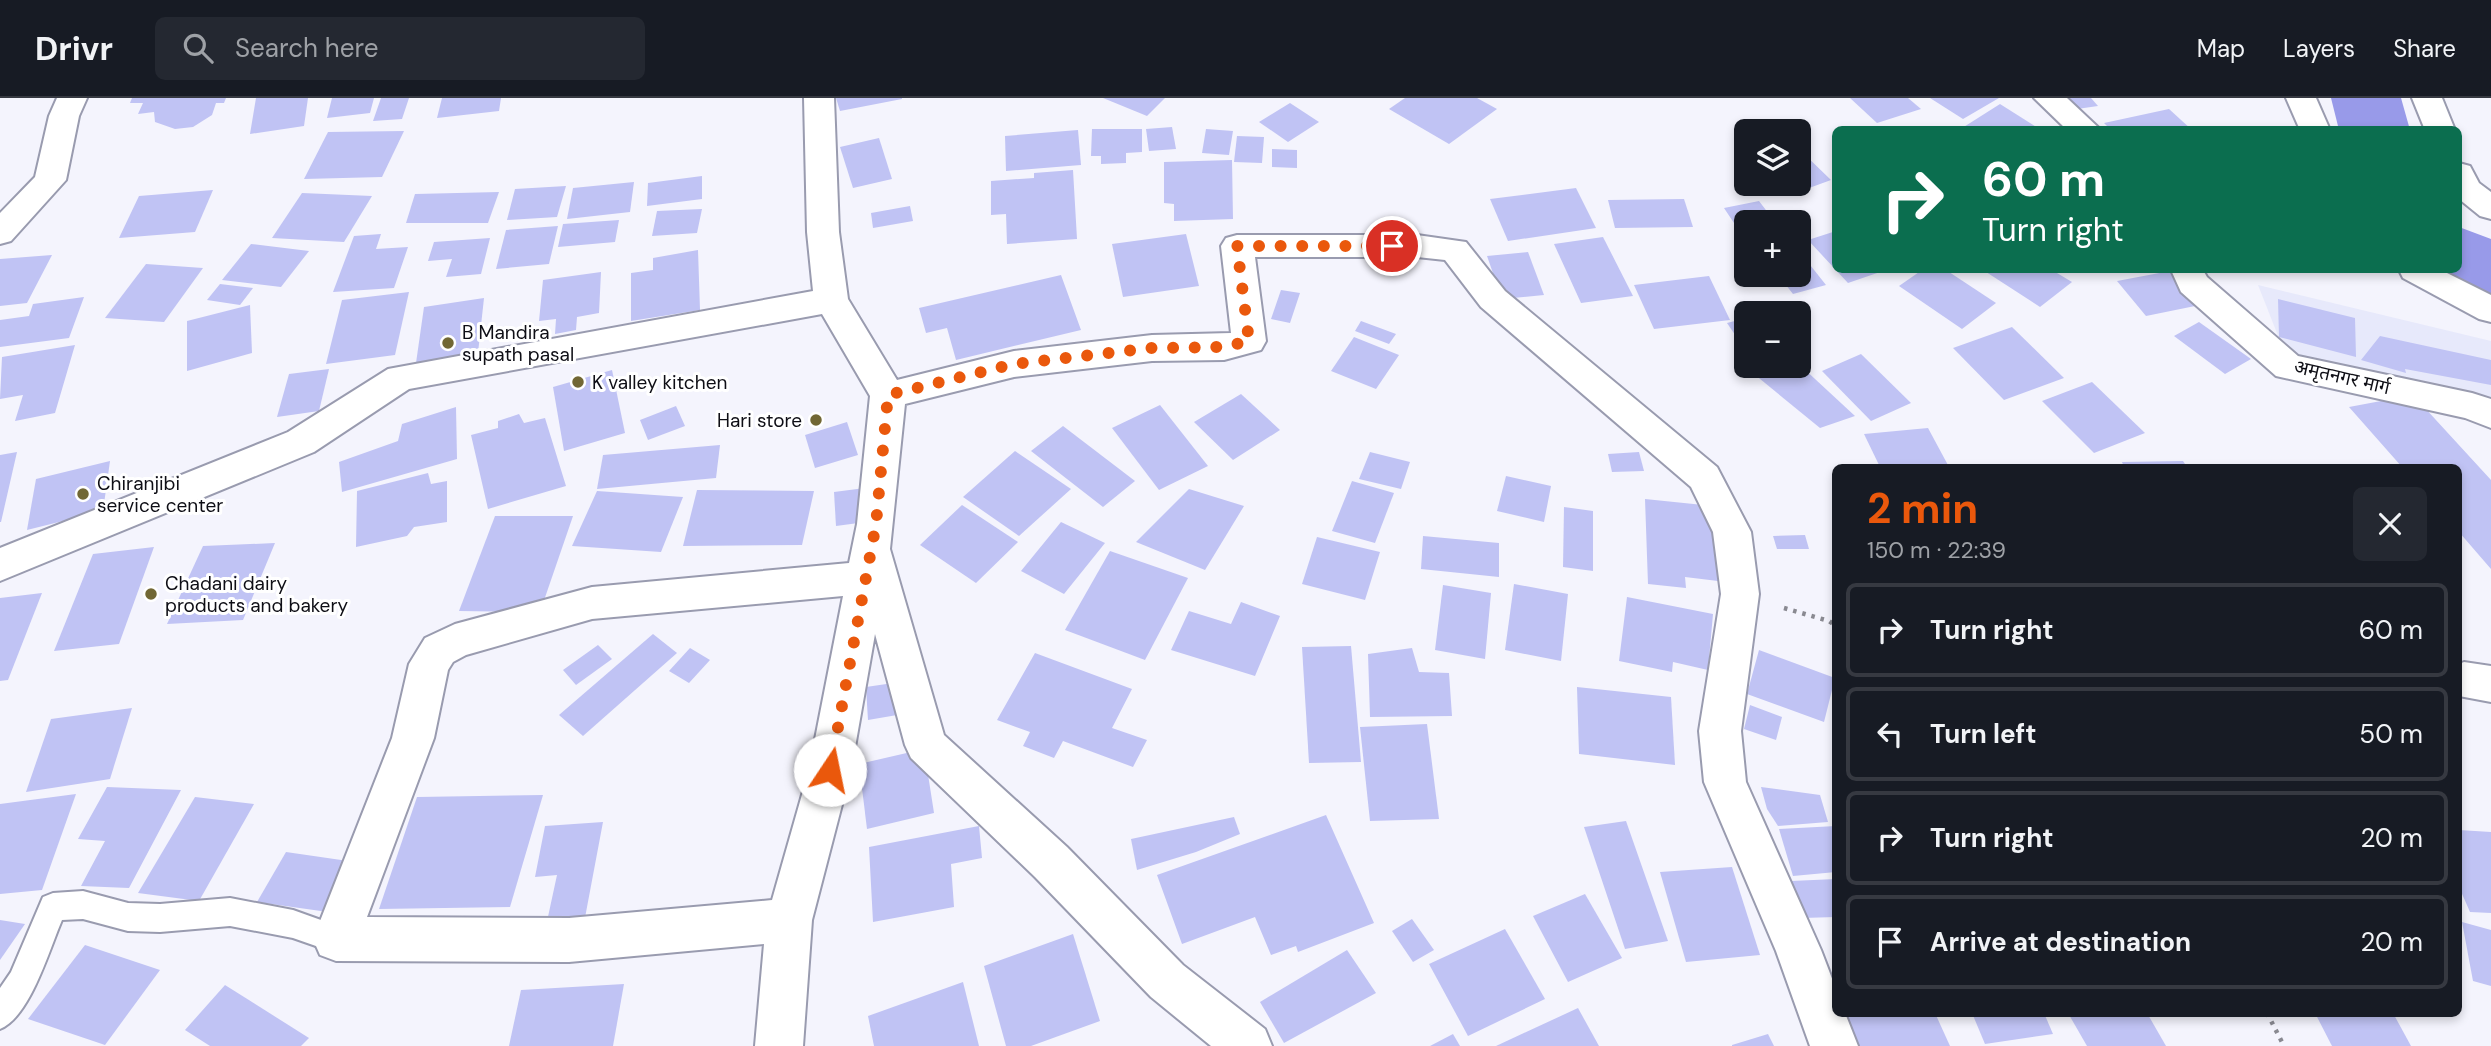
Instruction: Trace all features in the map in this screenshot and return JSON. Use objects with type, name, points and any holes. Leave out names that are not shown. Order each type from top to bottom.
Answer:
[{"type":"street","points":[[0,233],[50,180],[64,116],[72,98]]},
{"type":"street","points":[[779,1046],[789,920],[830,770],[876,524],[888,395],[831,300],[823,232],[819,98]]},
{"type":"street","points":[[2049,98],[2081,126]]},
{"type":"street","points":[[2301,98],[2313,126]]},
{"type":"street","points":[[2427,98],[2438,126]]},
{"type":"street","points":[[2462,180],[2466,189],[2491,208]]},
{"type":"street","points":[[888,395],[1014,364],[1152,348],[1224,347],[1249,341],[1237,246],[1417,246],[1455,250],[1493,299],[1704,477],[1732,532],[1740,594],[1720,731],[1725,782],[1798,950],[1834,1046]]},
{"type":"street","name":"अमृतनगर मार्ग","points":[[2188,273],[2193,284],[2288,367],[2472,406],[2491,414]]},
{"type":"street","points":[[2421,273],[2491,310]]},
{"type":"street","points":[[0,565],[301,442],[400,378],[831,300]]},
{"type":"street","points":[[881,469],[876,566],[926,745],[1051,862],[1167,981],[1248,1046]]},
{"type":"street","points":[[789,920],[569,940],[335,939],[413,738],[429,664],[439,649],[455,641],[592,603],[866,578]]},
{"type":"lane","points":[[0,1014],[21,982],[53,907],[83,905],[128,917],[160,918],[230,912],[293,924],[335,939]]},
{"type":"path","points":[[1740,594],[1832,623]]},
{"type":"path","points":[[2269,1017],[2284,1046]]},
{"type":"shaded area","points":[[2258,285],[2491,341],[2491,407],[2286,356]]},
{"type":"building","points":[[132,98],[226,98],[224,103],[216,103],[212,115],[193,127],[175,129],[155,122],[154,112],[138,114],[143,103],[130,103]]},
{"type":"building","points":[[256,98],[308,98],[304,126],[250,134]]},
{"type":"building","points":[[332,98],[374,98],[370,113],[327,118]]},
{"type":"building","points":[[381,98],[409,98],[402,119],[373,121]]},
{"type":"building","points":[[442,98],[501,98],[499,111],[437,118]]},
{"type":"building","points":[[836,98],[902,98],[902,99],[840,111]]},
{"type":"building","points":[[1103,98],[1165,98],[1147,116]]},
{"type":"building","points":[[1405,98],[1477,98],[1497,109],[1449,144],[1389,109]]},
{"type":"building","points":[[1850,98],[1908,98],[1921,109],[1877,123]]},
{"type":"building","points":[[1930,98],[1999,98],[1963,119]]},
{"type":"building","points":[[2059,98],[2091,98],[2098,106],[2070,110]]},
{"type":"building","points":[[1290,103],[1319,122],[1288,142],[1259,122]]},
{"type":"building","points":[[2000,104],[2035,126],[1965,126]]},
{"type":"building","points":[[2169,109],[2188,126],[2107,126],[2104,123]]},
{"type":"building","points":[[1172,127],[1176,149],[1149,151],[1146,129]]},
{"type":"building","points":[[1092,129],[1142,129],[1142,152],[1126,153],[1126,163],[1101,164],[1101,156],[1091,156]]},
{"type":"building","points":[[1206,129],[1233,131],[1229,155],[1202,153]]},
{"type":"building","points":[[1078,130],[1081,165],[1006,171],[1005,136]]},
{"type":"building","points":[[404,131],[382,177],[304,179],[328,132]]},
{"type":"building","points":[[1237,136],[1264,137],[1262,163],[1234,162]]},
{"type":"building","points":[[879,138],[892,179],[853,188],[840,147]]},
{"type":"building","points":[[1272,149],[1297,150],[1297,168],[1272,167]]},
{"type":"building","points":[[1232,160],[1233,219],[1174,221],[1174,204],[1164,203],[1164,162]]},
{"type":"building","points":[[1811,161],[1831,180],[1811,187]]},
{"type":"building","points":[[1073,170],[1077,239],[1007,244],[1006,214],[991,215],[991,181],[1034,178],[1034,173]]},
{"type":"building","points":[[702,176],[702,199],[647,206],[648,183]]},
{"type":"building","points":[[634,182],[630,212],[567,219],[573,188]]},
{"type":"building","points":[[566,186],[557,217],[507,220],[515,189]]},
{"type":"building","points":[[1576,188],[1596,228],[1508,241],[1490,199]]},
{"type":"building","points":[[213,190],[195,232],[119,238],[139,196]]},
{"type":"building","points":[[499,192],[488,223],[406,223],[415,194]]},
{"type":"building","points":[[302,193],[372,196],[344,242],[272,238]]},
{"type":"building","points":[[1684,199],[1693,227],[1615,228],[1608,200]]},
{"type":"building","points":[[1759,201],[1766,210],[1734,210],[1734,223],[1724,208]]},
{"type":"building","points":[[910,206],[913,221],[873,228],[871,213]]},
{"type":"building","points":[[702,209],[697,233],[652,236],[657,211]]},
{"type":"building","points":[[619,220],[615,242],[558,247],[563,224]]},
{"type":"building","points":[[558,226],[549,264],[496,269],[506,230]]},
{"type":"building","points":[[1832,232],[1832,266],[1811,243],[1811,239]]},
{"type":"building","points":[[381,234],[376,249],[408,247],[394,288],[333,292],[354,236]]},
{"type":"building","points":[[1186,234],[1199,286],[1123,297],[1112,244]]},
{"type":"building","points":[[1603,237],[1633,296],[1581,303],[1554,244]]},
{"type":"building","points":[[490,238],[481,274],[446,277],[452,259],[428,261],[434,242]]},
{"type":"building","points":[[251,244],[309,251],[281,287],[222,280]]},
{"type":"building","points":[[698,250],[700,310],[631,321],[631,273],[653,270],[653,258]]},
{"type":"building","points":[[1528,252],[1544,295],[1502,299],[1487,256]]},
{"type":"building","points":[[52,255],[27,303],[0,306],[0,259]]},
{"type":"building","points":[[146,264],[203,268],[164,322],[105,318]]},
{"type":"building","points":[[1811,266],[1826,285],[1793,294],[1787,287],[1811,287]]},
{"type":"building","points":[[601,272],[599,313],[577,317],[576,330],[555,334],[556,319],[539,321],[543,280]]},
{"type":"building","points":[[1839,273],[1877,273],[1848,283]]},
{"type":"building","points":[[1918,273],[1951,273],[1996,303],[1962,329],[1899,286]]},
{"type":"building","points":[[1988,273],[2057,273],[2072,282],[2040,307]]},
{"type":"building","points":[[2172,273],[2200,305],[2146,316],[2117,281]]},
{"type":"building","points":[[1061,275],[1081,330],[956,360],[947,328],[926,333],[919,308]]},
{"type":"building","points":[[1709,276],[1730,320],[1654,329],[1634,285]]},
{"type":"building","points":[[220,284],[253,288],[240,305],[207,300]]},
{"type":"building","points":[[1281,290],[1300,293],[1290,323],[1271,319]]},
{"type":"building","points":[[409,292],[395,355],[326,364],[342,300]]},
{"type":"building","points":[[84,297],[69,338],[0,347],[0,320],[29,316],[33,304]]},
{"type":"building","points":[[484,298],[478,353],[416,363],[424,307]]},
{"type":"building","points":[[2278,299],[2355,318],[2356,357],[2279,337]]},
{"type":"building","points":[[250,305],[252,353],[187,371],[187,321]]},
{"type":"building","points":[[1361,321],[1396,334],[1389,344],[1355,331]]},
{"type":"building","points":[[1734,321],[1734,333],[1727,323]]},
{"type":"building","points":[[2199,322],[2251,359],[2225,374],[2174,336]]},
{"type":"building","points":[[2012,327],[2064,378],[2004,400],[1953,348]]},
{"type":"building","points":[[2380,336],[2491,360],[2491,385],[2405,369],[2406,373],[2361,360]]},
{"type":"building","points":[[1354,337],[1399,355],[1376,389],[1331,371]]},
{"type":"building","points":[[75,345],[55,413],[15,421],[23,395],[0,399],[2,357]]},
{"type":"building","points":[[1861,354],[1911,403],[1871,421],[1822,371]]},
{"type":"building","points":[[329,369],[319,411],[277,417],[289,374]]},
{"type":"building","points":[[612,370],[625,433],[564,451],[553,387]]},
{"type":"building","points":[[1811,375],[1855,416],[1820,428],[1759,378],[1811,378]]},
{"type":"building","points":[[2092,382],[2145,433],[2094,453],[2042,401]]},
{"type":"building","points":[[1241,394],[1280,430],[1233,460],[1194,422]]},
{"type":"building","points":[[2413,395],[2491,480],[2491,569],[2462,535],[2462,464],[2399,464],[2349,407]]},
{"type":"building","points":[[1160,405],[1208,466],[1159,490],[1112,428]]},
{"type":"building","points":[[676,406],[685,426],[648,440],[640,420]]},
{"type":"building","points":[[456,407],[457,459],[342,492],[339,462],[398,441],[402,424]]},
{"type":"building","points":[[519,414],[524,423],[545,418],[566,486],[488,509],[471,435],[498,428],[498,421]]},
{"type":"building","points":[[847,422],[858,455],[815,468],[805,435]]},
{"type":"building","points":[[1063,426],[1135,481],[1103,507],[1031,451]]},
{"type":"building","points":[[1928,428],[1947,464],[1879,464],[1864,434]]},
{"type":"building","points":[[720,445],[716,478],[597,489],[603,455]]},
{"type":"building","points":[[1015,451],[1071,489],[1019,536],[963,497]]},
{"type":"building","points":[[17,452],[1,522],[0,522],[0,455]]},
{"type":"building","points":[[1370,452],[1410,462],[1401,489],[1359,479]]},
{"type":"building","points":[[1639,452],[1644,471],[1612,472],[1608,454]]},
{"type":"building","points":[[110,461],[103,511],[27,530],[36,479]]},
{"type":"building","points":[[2183,461],[2185,464],[2123,464],[2122,462]]},
{"type":"building","points":[[428,473],[431,484],[447,481],[447,522],[414,527],[407,536],[356,547],[357,491]]},
{"type":"building","points":[[1506,476],[1551,486],[1544,522],[1497,511]]},
{"type":"building","points":[[1352,481],[1394,493],[1375,543],[1332,531]]},
{"type":"building","points":[[865,488],[866,522],[836,526],[834,492]]},
{"type":"building","points":[[1189,489],[1244,506],[1205,570],[1136,542]]},
{"type":"building","points":[[697,490],[814,491],[802,545],[683,546]]},
{"type":"building","points":[[597,491],[683,497],[661,552],[572,546]]},
{"type":"building","points":[[1645,499],[1713,506],[1718,581],[1685,577],[1686,588],[1648,584]]},
{"type":"building","points":[[962,505],[1018,542],[976,583],[920,545]]},
{"type":"building","points":[[1564,507],[1593,511],[1593,571],[1563,567]]},
{"type":"building","points":[[495,516],[573,516],[540,612],[459,611]]},
{"type":"building","points":[[1061,522],[1105,543],[1064,594],[1021,571]]},
{"type":"building","points":[[1805,535],[1809,549],[1777,549],[1773,536]]},
{"type":"building","points":[[1423,536],[1499,543],[1499,577],[1421,569]]},
{"type":"building","points":[[1317,537],[1380,552],[1365,600],[1302,584]]},
{"type":"building","points":[[275,543],[243,620],[167,624],[203,546]]},
{"type":"building","points":[[154,547],[119,644],[54,651],[93,554]]},
{"type":"building","points":[[1110,551],[1188,578],[1145,660],[1065,630]]},
{"type":"building","points":[[1514,584],[1568,594],[1561,661],[1505,650]]},
{"type":"building","points":[[1443,585],[1491,593],[1485,659],[1435,650]]},
{"type":"building","points":[[42,593],[8,680],[0,681],[0,598]]},
{"type":"building","points":[[1627,597],[1713,614],[1708,670],[1673,662],[1672,672],[1619,661]]},
{"type":"building","points":[[1241,602],[1280,616],[1255,676],[1171,650],[1189,611],[1231,624]]},
{"type":"building","points":[[653,634],[677,653],[583,736],[559,715]]},
{"type":"building","points":[[598,645],[612,659],[576,685],[563,670]]},
{"type":"building","points":[[1351,646],[1361,762],[1309,763],[1302,647]]},
{"type":"building","points":[[690,648],[710,660],[689,683],[669,671]]},
{"type":"building","points":[[1412,648],[1419,672],[1449,673],[1452,716],[1370,717],[1368,654]]},
{"type":"building","points":[[1759,650],[1832,677],[1832,690],[1824,722],[1747,694]]},
{"type":"building","points":[[1035,653],[1132,689],[1112,728],[1147,740],[1133,767],[1063,741],[1054,758],[1023,746],[1030,732],[997,720]]},
{"type":"building","points":[[900,682],[903,714],[868,720],[866,687]]},
{"type":"building","points":[[1577,687],[1671,697],[1675,765],[1579,754]]},
{"type":"building","points":[[1750,705],[1782,717],[1776,740],[1744,729]]},
{"type":"building","points":[[132,708],[110,779],[26,792],[51,719]]},
{"type":"building","points":[[1427,724],[1439,819],[1370,821],[1360,727]]},
{"type":"building","points":[[924,749],[934,813],[867,829],[859,764]]},
{"type":"building","points":[[107,787],[181,790],[129,888],[81,886],[105,841],[78,839]]},
{"type":"building","points":[[1761,787],[1820,795],[1828,822],[1778,826],[1767,809]]},
{"type":"building","points":[[76,794],[42,890],[0,894],[0,804]]},
{"type":"building","points":[[543,795],[510,907],[379,909],[417,797]]},
{"type":"building","points":[[195,797],[254,804],[199,901],[138,893]]},
{"type":"building","points":[[1326,815],[1374,923],[1298,952],[1296,946],[1271,955],[1255,917],[1182,944],[1157,875]]},
{"type":"building","points":[[1234,817],[1240,834],[1196,852],[1137,870],[1131,839]]},
{"type":"building","points":[[1626,821],[1668,941],[1625,949],[1584,827]]},
{"type":"building","points":[[603,822],[584,923],[546,926],[557,875],[535,877],[545,826]]},
{"type":"building","points":[[979,826],[982,858],[951,864],[954,907],[873,922],[869,847]]},
{"type":"building","points":[[1832,826],[1832,872],[1793,876],[1779,829]]},
{"type":"building","points":[[2462,830],[2491,832],[2491,913],[2470,912],[2462,894]]},
{"type":"building","points":[[286,852],[355,862],[328,912],[257,902]]},
{"type":"building","points":[[1732,867],[1760,955],[1686,962],[1660,872]]},
{"type":"building","points":[[1832,879],[1832,917],[1802,918],[1791,881]]},
{"type":"building","points":[[1585,894],[1622,958],[1568,982],[1533,916]]},
{"type":"building","points":[[1412,919],[1434,950],[1413,962],[1392,931]]},
{"type":"building","points":[[0,920],[25,924],[0,960]]},
{"type":"building","points":[[2462,922],[2491,930],[2491,986],[2473,981]]},
{"type":"building","points":[[1505,929],[1545,999],[1468,1036],[1429,964]]},
{"type":"building","points":[[1073,934],[1100,1021],[1031,1046],[1006,1046],[984,966]]},
{"type":"building","points":[[85,945],[160,970],[105,1045],[28,1019]]},
{"type":"building","points":[[1347,950],[1376,993],[1284,1043],[1260,1002]]},
{"type":"building","points":[[963,982],[979,1046],[874,1046],[868,1016]]},
{"type":"building","points":[[624,984],[613,1046],[509,1046],[521,990]]},
{"type":"building","points":[[225,985],[309,1038],[301,1046],[210,1046],[185,1030]]},
{"type":"building","points":[[1578,1008],[1599,1046],[1496,1046]]},
{"type":"building","points":[[1845,1017],[1937,1017],[1950,1046],[1857,1046]]},
{"type":"building","points":[[1974,1017],[2046,1017],[2053,1034],[1985,1044]]},
{"type":"building","points":[[2070,1017],[2149,1017],[2166,1046],[2087,1046]]},
{"type":"building","points":[[2317,1017],[2395,1017],[2411,1046],[2332,1046]]},
{"type":"building","points":[[1453,1034],[1460,1046],[1430,1046]]},
{"type":"building","points":[[1768,1034],[1774,1046],[1732,1046],[1732,1045]]},
{"type":"waterway","points":[[2366,98],[2374,126]]},
{"type":"waterway","points":[[2462,256],[2491,280]]},
{"type":"place","name":"B Mandira supath pasal","points":[[448,343]]},
{"type":"place","name":"K valley kitchen","points":[[578,382]]},
{"type":"place","name":"Hari store","points":[[816,420]]},
{"type":"place","name":"Chiranjibi service center","points":[[83,494]]},
{"type":"place","name":"Chadani dairy products and bakery","points":[[151,594]]},
{"type":"route","points":[[830,770],[876,524],[888,395],[1014,364],[1152,348],[1224,347],[1249,341],[1237,246],[1392,246]]}]
